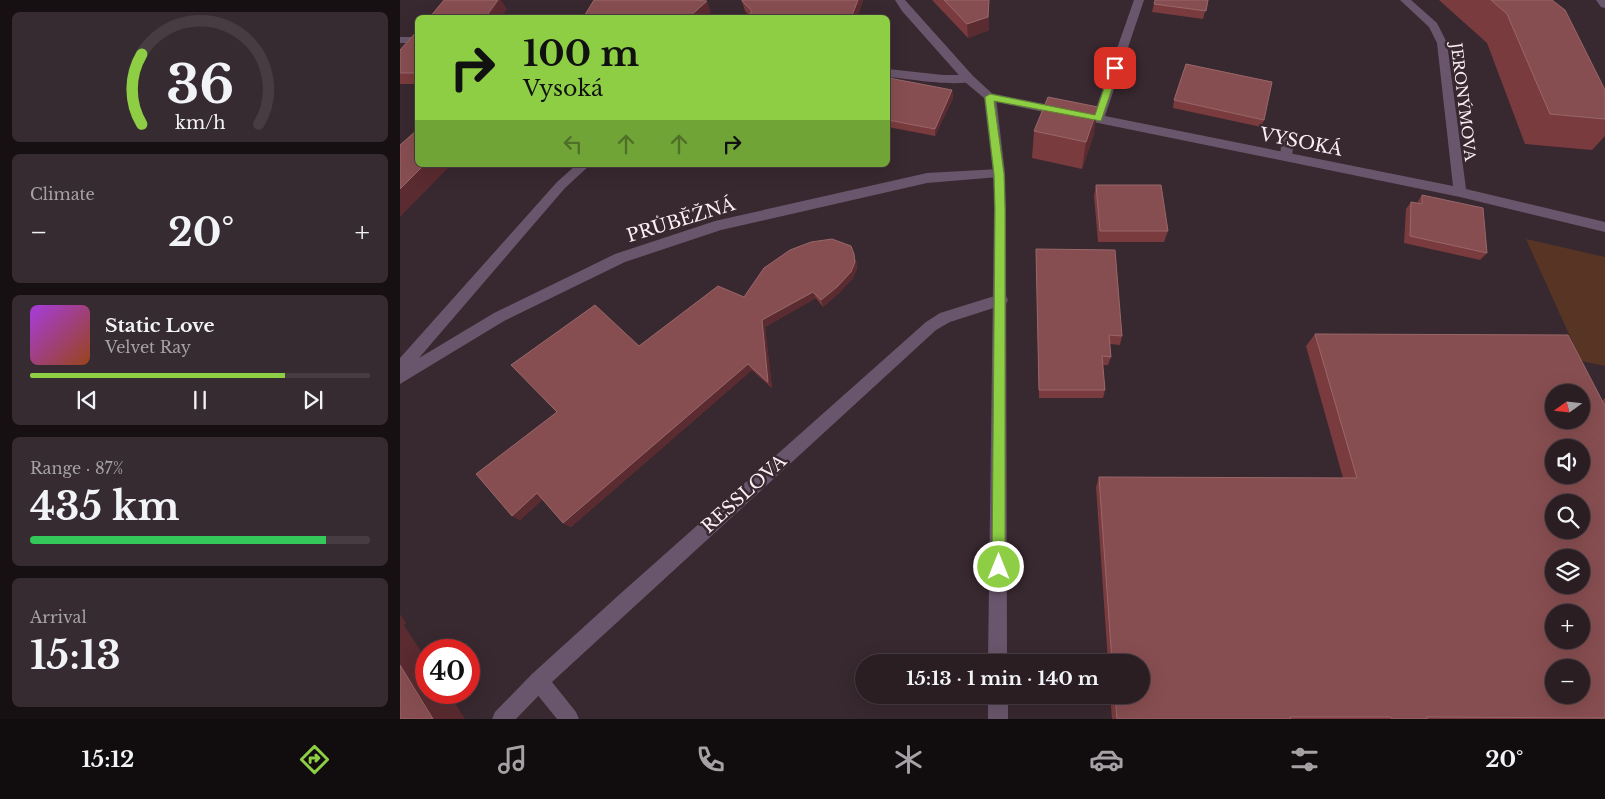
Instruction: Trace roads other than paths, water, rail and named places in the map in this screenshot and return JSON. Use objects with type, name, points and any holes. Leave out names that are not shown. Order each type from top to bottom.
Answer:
[{"type":"street","points":[[900,0],[969,79],[990,97],[999,174],[1001,300],[998,654]]},
{"type":"street","points":[[1098,118],[1138,0]]},
{"type":"street","name":"JERONÝMOVA","points":[[1405,0],[1433,25],[1442,43],[1460,192]]},
{"type":"street","points":[[1602,0],[1605,5]]},
{"type":"street","points":[[400,40],[415,40]]},
{"type":"street","points":[[890,73],[942,79],[969,79]]},
{"type":"street","name":"VYSOKÁ","points":[[990,97],[1460,192],[1605,227]]},
{"type":"street","points":[[1286,157],[1288,135]]},
{"type":"street","points":[[400,369],[561,185],[582,167]]},
{"type":"street","name":"PRŮBĚŽNÁ","points":[[400,377],[499,316],[620,258],[720,225],[927,178],[999,174]]},
{"type":"street","name":"RESSLOVA","points":[[502,719],[539,681],[626,600],[932,326],[945,317],[1001,300]]},
{"type":"street","points":[[539,681],[569,719]]},
{"type":"street","points":[[998,704],[998,719]]}]
